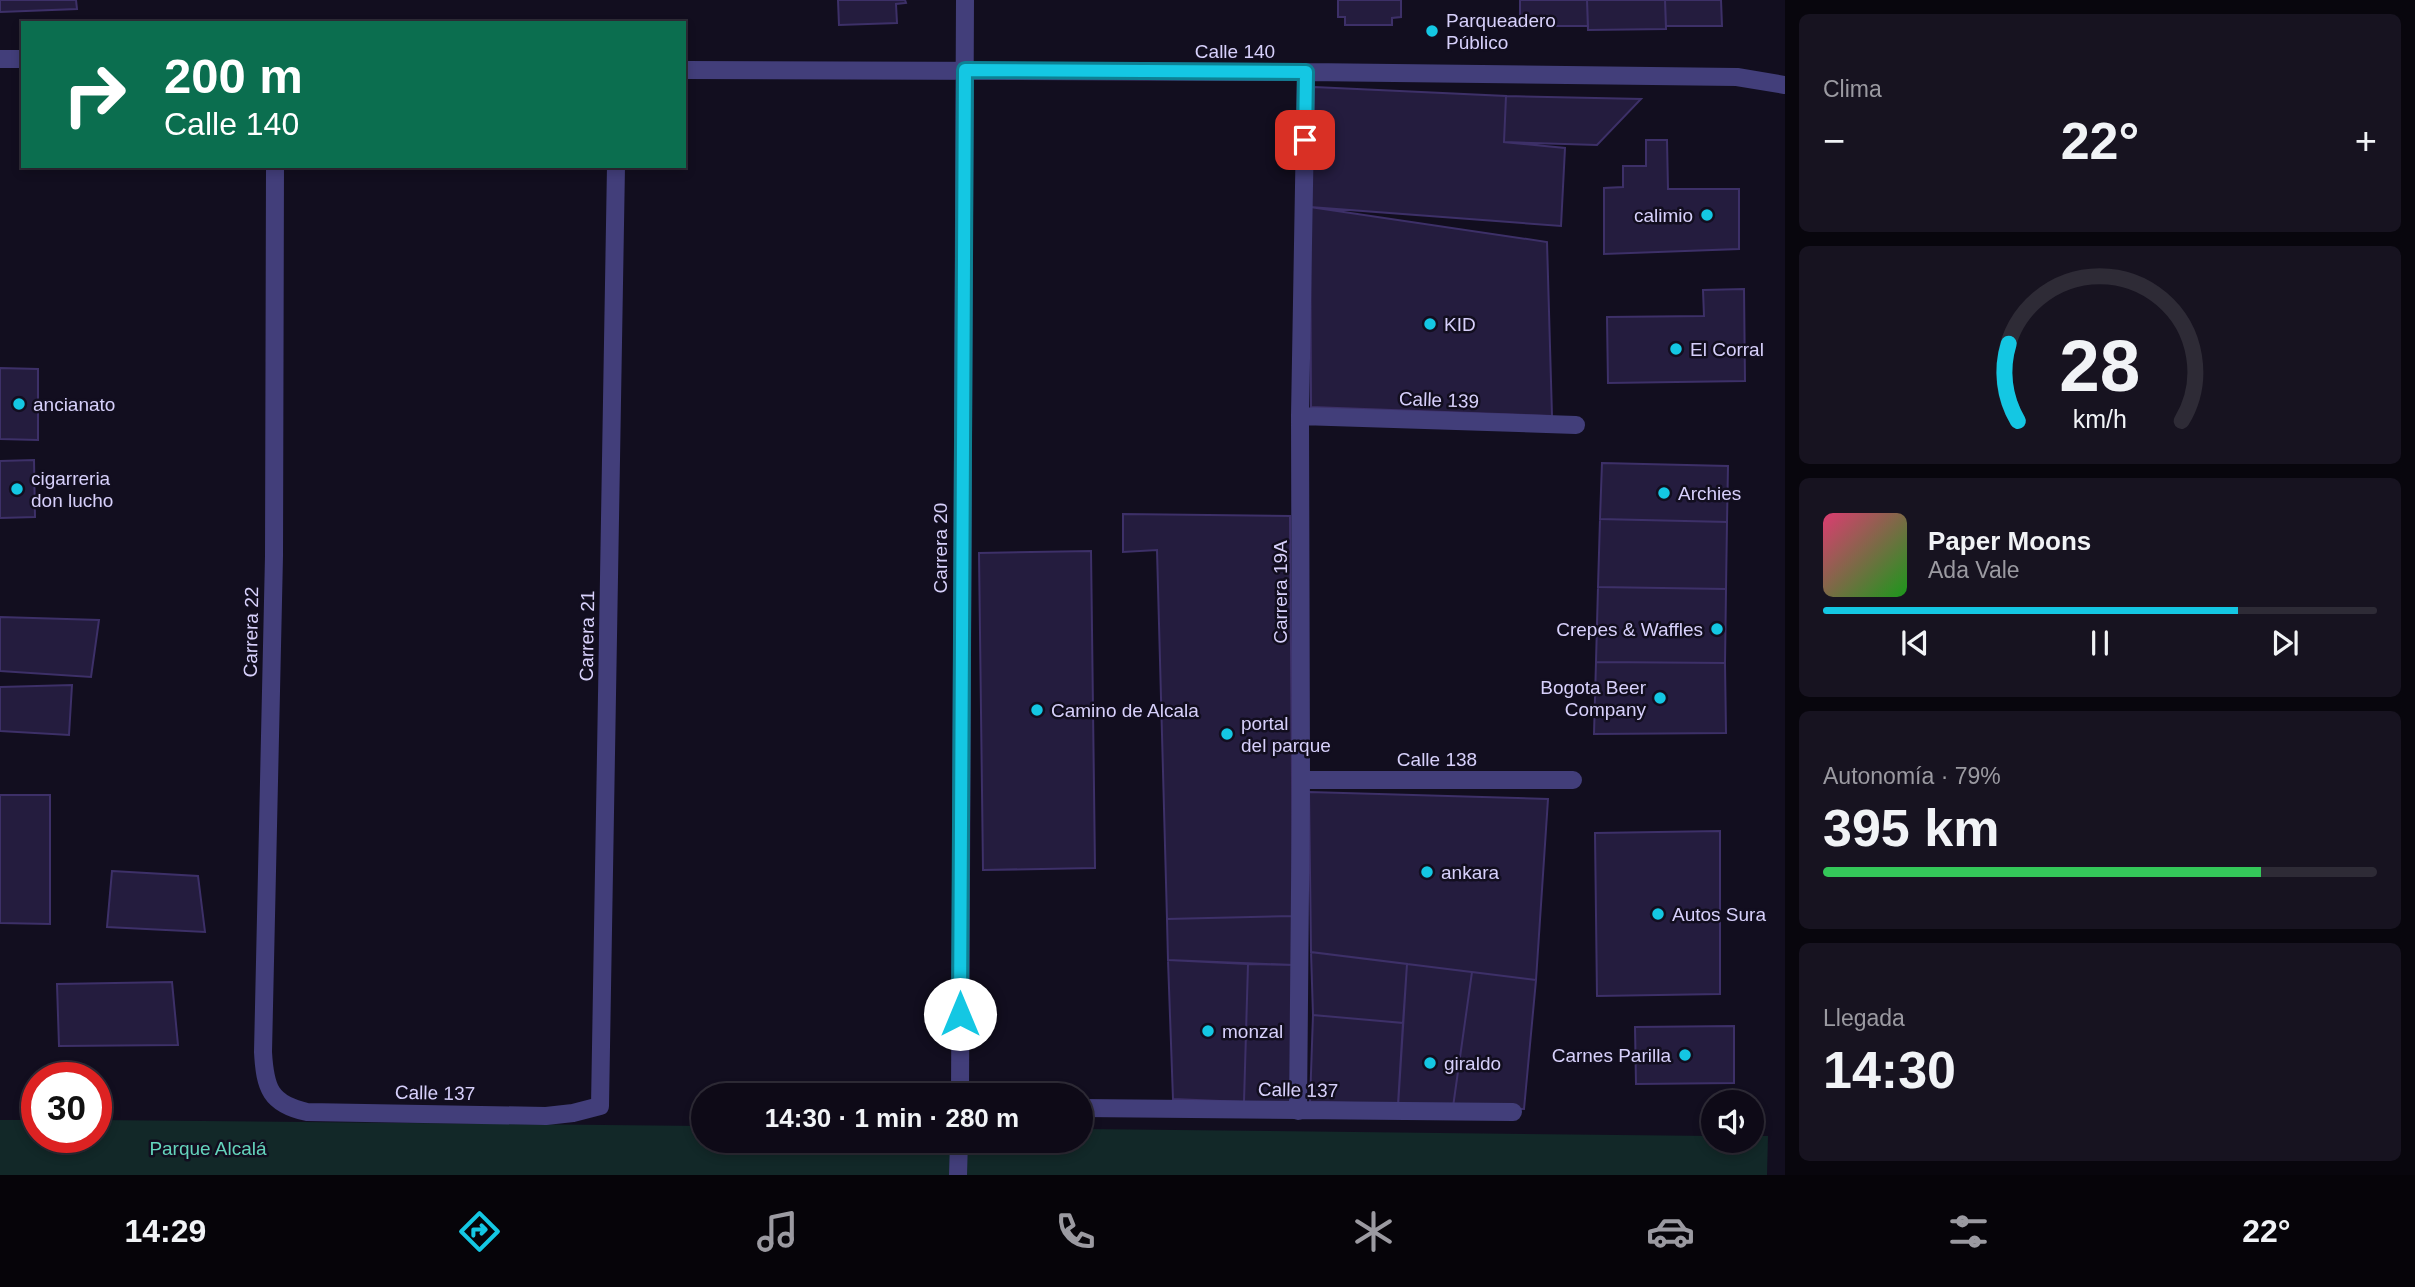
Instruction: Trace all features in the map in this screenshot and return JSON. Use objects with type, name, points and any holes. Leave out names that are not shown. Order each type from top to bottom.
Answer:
[{"type":"street","name":"Carrera 20","points":[[960,1083],[965,0]]},
{"type":"street","points":[[0,59],[21,59]]},
{"type":"street","name":"Calle 140","points":[[686,69],[1306,72],[1746,78],[1785,85]]},
{"type":"street","name":"Carrera 19A","points":[[1298,1111],[1300,416],[1306,72]]},
{"type":"street","name":"Carrera 22","points":[[273,1096],[265,1078],[263,1052],[274,570],[275,168]]},
{"type":"street","name":"Carrera 21","points":[[600,1106],[616,168]]},
{"type":"street","name":"Calle 139","points":[[1300,416],[1576,425]]},
{"type":"street","name":"Calle 138","points":[[1301,780],[1573,780]]},
{"type":"street","name":"Calle 137","points":[[273,1096],[287,1108],[307,1112],[547,1116],[573,1114],[600,1106]]},
{"type":"street","name":"Calle 137","points":[[1093,1108],[1513,1112]]},
{"type":"street","points":[[958,1175],[959,1153]]},
{"type":"green space","name":"Parque Alcalá","points":[[0,1120],[21,1120],[21,1153],[112,1153],[112,1120],[691,1126],[691,1153],[1093,1153],[1093,1129],[1701,1136],[1701,1153],[1764,1153],[1764,1136],[1768,1136],[1767,1175],[0,1175]]},
{"type":"building","points":[[0,0],[76,0],[77,9],[0,12]]},
{"type":"building","points":[[838,0],[905,0],[906,3],[896,4],[897,23],[839,25]]},
{"type":"building","points":[[1338,0],[1401,0],[1401,17],[1392,18],[1392,25],[1345,25],[1345,17],[1338,17]]},
{"type":"building","points":[[1520,0],[1587,0],[1588,26],[1520,26]]},
{"type":"building","points":[[1587,0],[1665,0],[1666,29],[1588,30]]},
{"type":"building","points":[[1665,0],[1721,0],[1722,26],[1666,26]]},
{"type":"building","points":[[1314,87],[1506,96],[1504,142],[1565,148],[1561,226],[1310,207]]},
{"type":"building","points":[[1506,96],[1641,99],[1597,145],[1504,142]]},
{"type":"building","points":[[1646,140],[1667,140],[1668,189],[1739,189],[1739,249],[1604,254],[1604,188],[1623,187],[1623,166],[1646,166]]},
{"type":"building","name":"KID","points":[[1310,207],[1547,242],[1552,416],[1311,407]]},
{"type":"building","name":"El Corral","points":[[1744,289],[1745,381],[1608,383],[1607,317],[1704,316],[1703,290]]},
{"type":"building","name":"ancianato","points":[[0,368],[38,369],[38,440],[0,439]]},
{"type":"building","name":"cigarreria don lucho","points":[[34,460],[35,517],[0,518],[0,461]]},
{"type":"building","name":"Archies","points":[[1602,463],[1728,466],[1727,522],[1600,519]]},
{"type":"building","name":"portal del parque","points":[[1123,514],[1290,516],[1293,916],[1167,919],[1157,550],[1123,552]]},
{"type":"building","points":[[1600,519],[1727,522],[1726,589],[1598,587]]},
{"type":"building","name":"Camino de Alcala","points":[[1091,551],[1095,868],[983,870],[979,553]]},
{"type":"building","points":[[1598,587],[1726,589],[1725,663],[1596,662]]},
{"type":"building","points":[[0,617],[99,620],[91,677],[0,671]]},
{"type":"building","name":"Bogota Beer Company","points":[[1596,662],[1725,663],[1726,733],[1594,734]]},
{"type":"building","points":[[72,685],[69,735],[0,731],[0,687]]},
{"type":"building","name":"ankara","points":[[1309,792],[1548,799],[1536,980],[1311,952]]},
{"type":"building","points":[[0,795],[50,795],[50,924],[0,923]]},
{"type":"building","name":"Autos Sura","points":[[1720,831],[1720,994],[1597,996],[1595,833]]},
{"type":"building","points":[[112,871],[198,876],[205,932],[107,927]]},
{"type":"building","points":[[1293,916],[1294,965],[1168,960],[1167,919]]},
{"type":"building","points":[[1311,952],[1407,964],[1403,1023],[1313,1015]]},
{"type":"building","name":"monzal","points":[[1168,960],[1248,964],[1244,1102],[1173,1099]]},
{"type":"building","points":[[1248,964],[1294,965],[1293,1106],[1244,1102]]},
{"type":"building","name":"giraldo","points":[[1407,964],[1472,972],[1453,1107],[1398,1107]]},
{"type":"building","points":[[1472,972],[1536,980],[1524,1109],[1453,1107]]},
{"type":"building","points":[[172,982],[178,1045],[59,1046],[57,984]]},
{"type":"building","points":[[1313,1015],[1403,1023],[1398,1104],[1310,1102]]},
{"type":"building","name":"Carnes Parilla","points":[[1734,1026],[1734,1083],[1636,1084],[1635,1027]]},
{"type":"place","name":"Parqueadero Público","points":[[1432,31]]},
{"type":"place","name":"calimio","points":[[1707,215]]},
{"type":"place","name":"KID","points":[[1430,324]]},
{"type":"place","name":"El Corral","points":[[1676,349]]},
{"type":"place","name":"ancianato","points":[[19,404]]},
{"type":"place","name":"cigarreria don lucho","points":[[17,489]]},
{"type":"place","name":"Archies","points":[[1664,493]]},
{"type":"place","name":"Crepes & Waffles","points":[[1717,629]]},
{"type":"place","name":"Bogota Beer Company","points":[[1660,698]]},
{"type":"place","name":"Camino de Alcala","points":[[1037,710]]},
{"type":"place","name":"portal del parque","points":[[1227,734]]},
{"type":"place","name":"ankara","points":[[1427,872]]},
{"type":"place","name":"Autos Sura","points":[[1658,914]]},
{"type":"place","name":"monzal","points":[[1208,1031]]},
{"type":"place","name":"Carnes Parilla","points":[[1685,1055]]},
{"type":"place","name":"giraldo","points":[[1430,1063]]},
{"type":"route","points":[[960,1014],[965,70],[1306,72],[1305,140]]}]
